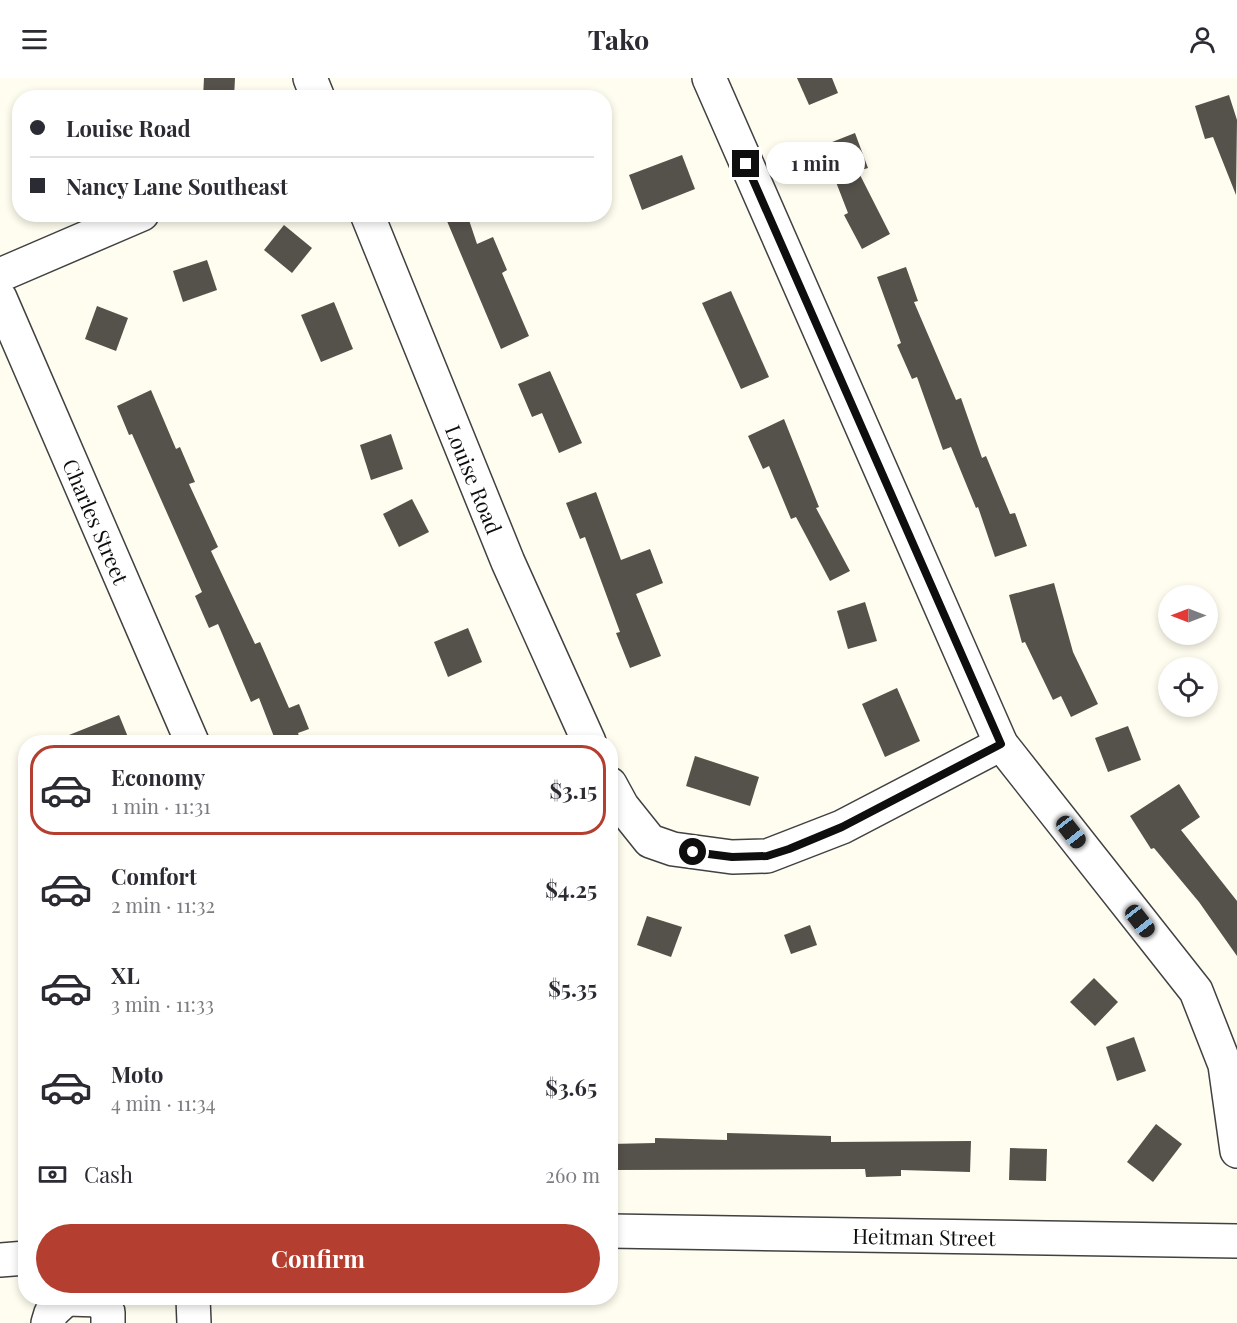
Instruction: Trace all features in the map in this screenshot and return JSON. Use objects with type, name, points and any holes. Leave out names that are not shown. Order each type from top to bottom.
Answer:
[{"type":"street","points":[[709,78],[1001,744],[1196,992],[1225,1065],[1237,1151]]},
{"type":"street","points":[[0,275],[123,222]]},
{"type":"street","name":"Louise Road","points":[[370,222],[508,562],[586,735]]},
{"type":"street","name":"Charles Street","points":[[0,298],[189,735]]},
{"type":"street","points":[[618,799],[650,841],[673,849],[732,857],[767,856],[842,827],[1001,744]]},
{"type":"street","name":"Heitman Street","points":[[618,1231],[1237,1241]]},
{"type":"street","points":[[0,1260],[18,1259]]},
{"type":"street","points":[[103,1305],[108,1312],[108,1323]]},
{"type":"street","points":[[193,1305],[194,1323]]},
{"type":"building","points":[[204,78],[235,78],[234,90],[203,90]]},
{"type":"building","points":[[797,78],[832,78],[838,93],[809,105]]},
{"type":"building","points":[[1229,95],[1237,120],[1236,195],[1213,137],[1205,139],[1195,106]]},
{"type":"building","points":[[855,133],[868,168],[858,171],[890,234],[862,249],[844,215],[848,213],[822,146]]},
{"type":"building","points":[[682,155],[695,189],[642,210],[629,175]]},
{"type":"building","points":[[447,222],[470,222],[477,244],[493,237],[507,270],[502,273],[529,336],[501,349]]},
{"type":"building","points":[[284,225],[312,248],[292,273],[264,250]]},
{"type":"building","points":[[207,260],[217,290],[183,302],[173,271]]},
{"type":"building","points":[[906,267],[918,301],[914,302],[956,400],[961,398],[982,458],[986,456],[1010,514],[1015,513],[1027,546],[995,557],[978,507],[976,508],[951,447],[943,450],[917,377],[912,379],[897,345],[901,343],[877,277]]},
{"type":"building","points":[[731,291],[769,377],[741,389],[702,303]]},
{"type":"building","points":[[334,302],[353,349],[321,362],[301,315]]},
{"type":"building","points":[[97,306],[128,318],[116,351],[85,339]]},
{"type":"building","points":[[550,371],[582,443],[559,453],[542,413],[532,417],[518,384]]},
{"type":"building","points":[[151,390],[176,449],[180,447],[195,482],[189,484],[218,547],[211,551],[255,644],[260,642],[289,708],[299,704],[309,729],[298,733],[299,735],[273,735],[259,698],[251,702],[218,624],[209,628],[195,596],[202,592],[132,434],[129,435],[117,406]]},
{"type":"building","points":[[784,419],[819,507],[816,508],[850,571],[830,581],[796,517],[791,519],[769,466],[763,469],[748,436]]},
{"type":"building","points":[[391,434],[403,469],[371,480],[360,445]]},
{"type":"building","points":[[596,492],[621,560],[650,549],[663,583],[636,594],[661,656],[630,668],[616,633],[620,632],[585,537],[580,539],[566,503]]},
{"type":"building","points":[[412,499],[429,532],[399,547],[383,514]]},
{"type":"building","points":[[1054,583],[1073,652],[1098,704],[1071,717],[1061,696],[1053,700],[1025,642],[1022,643],[1009,595]]},
{"type":"building","points":[[865,602],[877,641],[848,649],[837,611]]},
{"type":"building","points":[[468,628],[482,662],[448,677],[434,642]]},
{"type":"building","points":[[897,688],[920,741],[885,757],[862,704]]},
{"type":"building","points":[[119,715],[127,735],[69,735]]},
{"type":"building","points":[[1128,726],[1141,760],[1108,772],[1095,738]]},
{"type":"building","points":[[695,756],[759,777],[750,806],[686,786]]},
{"type":"building","points":[[1179,784],[1200,817],[1181,830],[1237,901],[1237,956],[1199,902],[1154,848],[1151,849],[1130,816]]},
{"type":"building","points":[[647,916],[682,927],[671,957],[637,945]]},
{"type":"building","points":[[810,925],[817,945],[791,954],[784,935]]},
{"type":"building","points":[[1094,978],[1118,1002],[1095,1026],[1070,1002]]},
{"type":"building","points":[[1134,1037],[1146,1071],[1117,1081],[1106,1047]]},
{"type":"building","points":[[1156,1124],[1182,1144],[1153,1182],[1127,1162]]},
{"type":"building","points":[[727,1133],[831,1136],[831,1142],[971,1141],[970,1172],[901,1170],[901,1176],[866,1177],[865,1169],[618,1170],[618,1144],[655,1143],[655,1138],[727,1140]]},
{"type":"building","points":[[1010,1148],[1047,1149],[1046,1181],[1009,1180]]},
{"type":"route","points":[[693,852],[732,857],[767,856],[789,849],[842,827],[1001,744],[746,164]]}]
